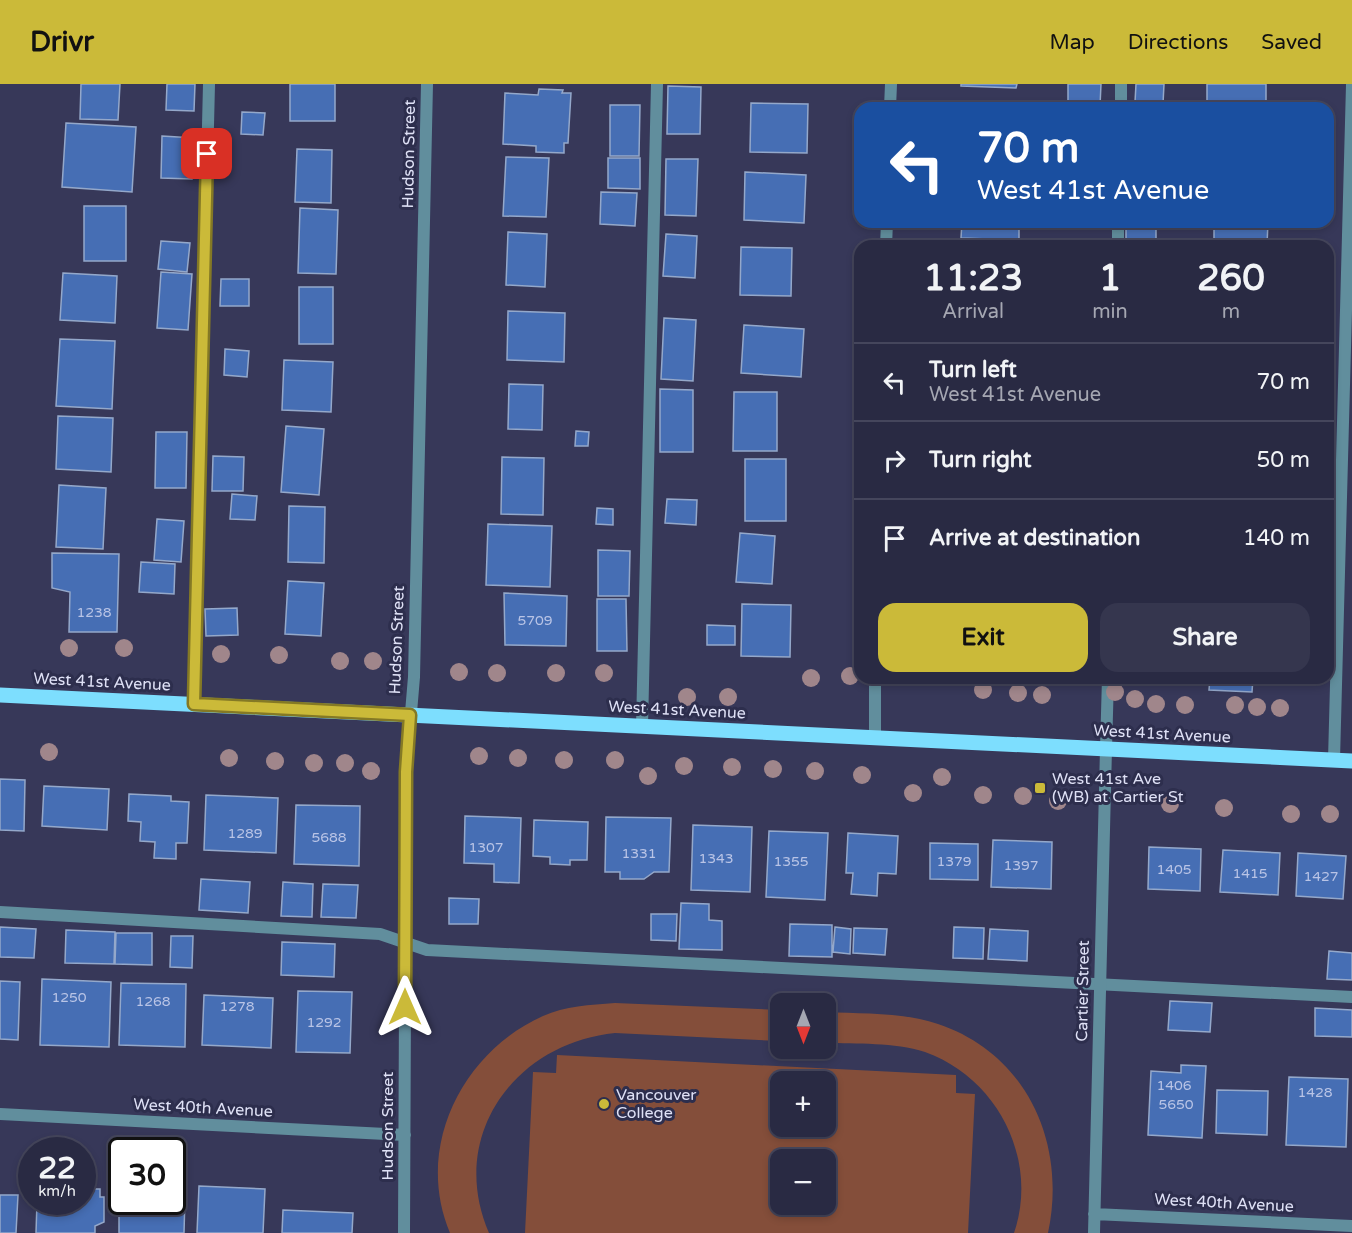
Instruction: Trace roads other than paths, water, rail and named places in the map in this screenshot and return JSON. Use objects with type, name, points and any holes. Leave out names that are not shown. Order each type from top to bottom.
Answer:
[{"type":"main road","name":"West 41st Avenue","points":[[0,695],[1352,761]]},
{"type":"street","points":[[194,704],[208,84]]},
{"type":"street","name":"Hudson Street","points":[[404,1233],[406,757],[414,677],[428,84]]},
{"type":"street","points":[[642,727],[657,84]]},
{"type":"street","points":[[890,102],[891,84]]},
{"type":"street","points":[[1121,84],[1121,102]]},
{"type":"street","points":[[1334,760],[1352,85]]},
{"type":"street","points":[[874,738],[875,684]]},
{"type":"street","name":"Cartier Street","points":[[1094,1233],[1108,684]]},
{"type":"street","points":[[0,912],[380,934],[427,950],[1352,998]]},
{"type":"street","name":"West 40th Avenue","points":[[0,1114],[405,1135]]},
{"type":"street","name":"West 40th Avenue","points":[[1094,1214],[1352,1226]]},
{"type":"place","name":"West 41st Ave (WB) at Cartier St","points":[[1040,788]]},
{"type":"place","name":"Vancouver College","points":[[604,1104]]}]
